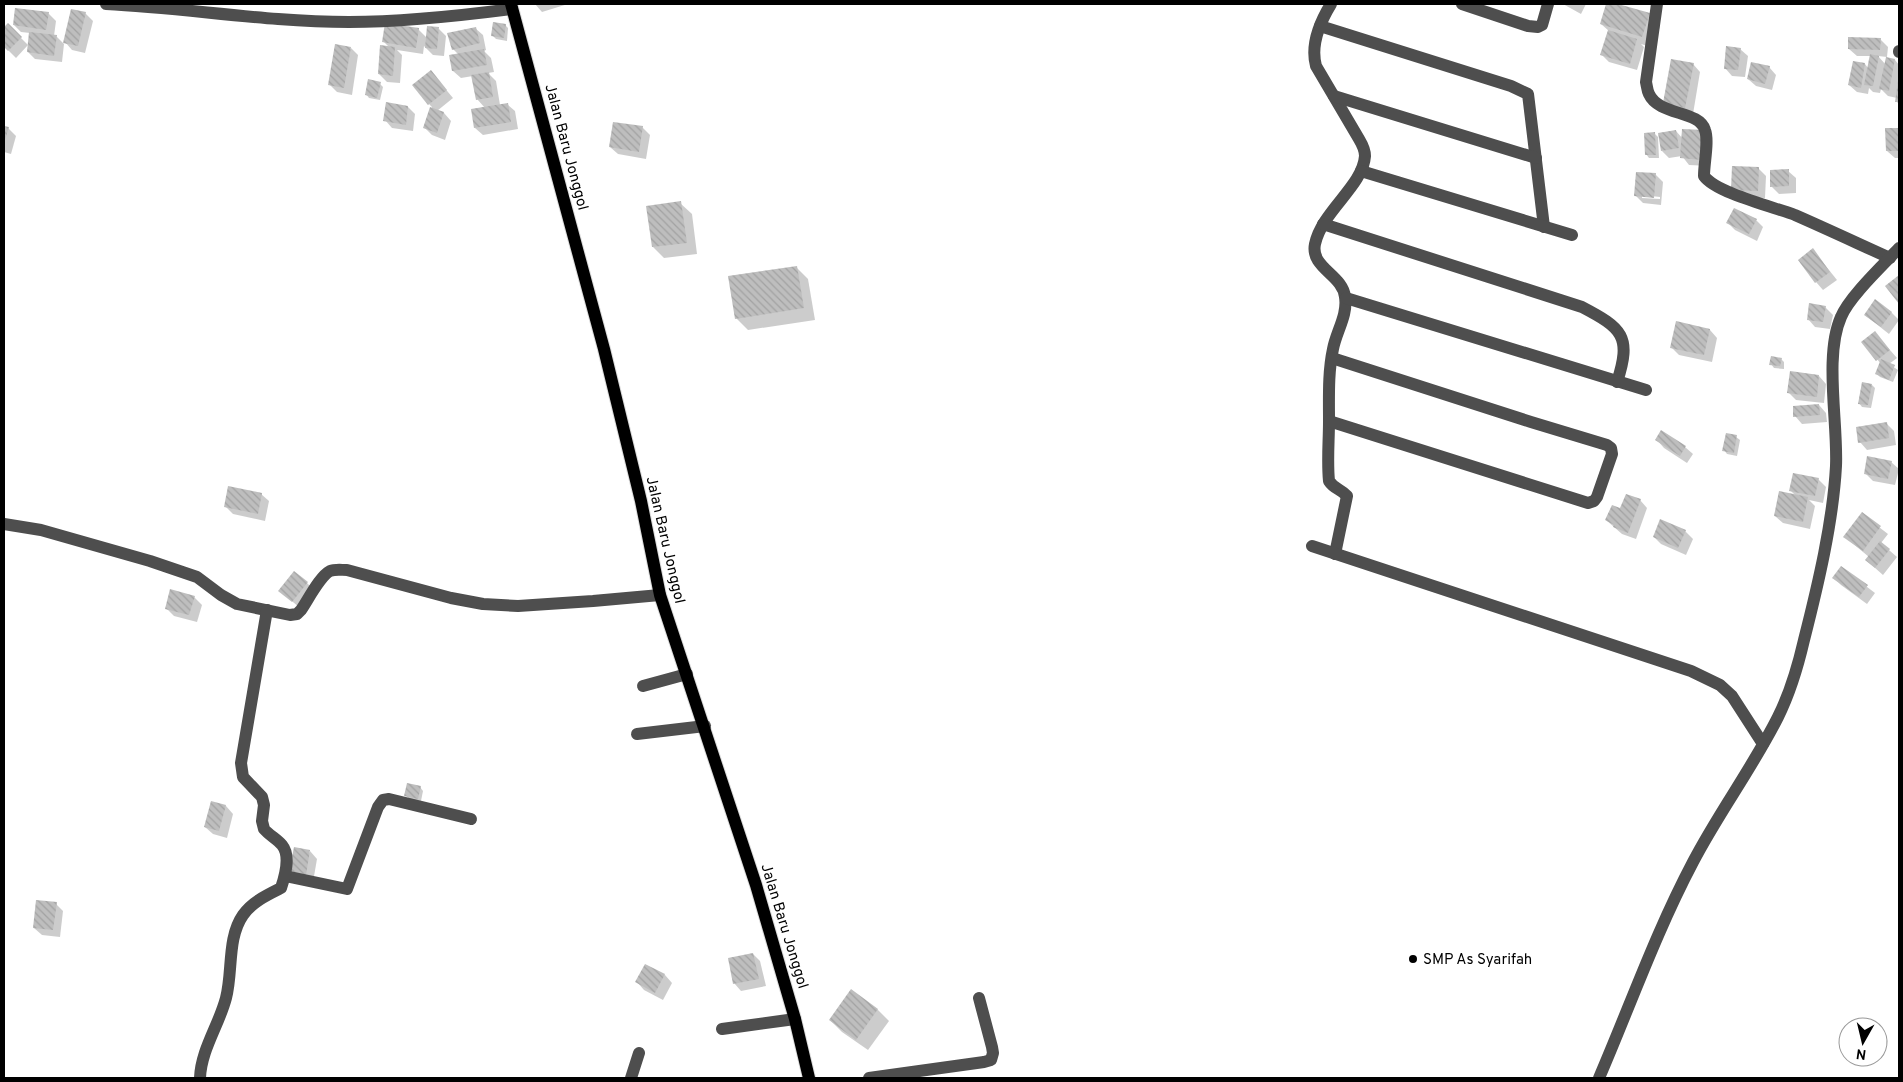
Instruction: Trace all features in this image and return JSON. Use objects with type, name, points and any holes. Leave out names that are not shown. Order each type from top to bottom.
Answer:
[{"type":"main road","name":"Jalan Baru Jonggol","points":[[512,6],[602,340],[641,501],[660,595],[705,726],[756,885],[796,1019],[810,1078]]},
{"type":"street","points":[[106,4],[240,17],[348,22],[431,19],[512,6]]},
{"type":"street","points":[[1331,4],[1320,26],[1314,58],[1316,66],[1364,149],[1365,156],[1361,171],[1323,224],[1314,245],[1314,255],[1317,260],[1338,281],[1346,298],[1342,320],[1333,348],[1329,421],[1329,481],[1333,488],[1342,490],[1347,496],[1335,554]]},
{"type":"street","points":[[1462,4],[1528,26],[1538,27],[1542,25],[1548,4]]},
{"type":"street","points":[[1657,4],[1646,82],[1649,94],[1656,103],[1669,110],[1694,118],[1704,125],[1706,133],[1704,176],[1708,182],[1720,189],[1794,215],[1890,258]]},
{"type":"street","points":[[1320,26],[1523,90],[1528,94],[1530,98],[1544,227]]},
{"type":"street","points":[[1334,96],[1536,158]]},
{"type":"street","points":[[1361,171],[1572,235]]},
{"type":"street","points":[[1323,224],[1582,307],[1604,318],[1617,328],[1622,335],[1623,364],[1617,382]]},
{"type":"street","points":[[1599,1078],[1677,892],[1778,718],[1790,690],[1812,605],[1832,505],[1837,438],[1833,370],[1836,331],[1841,315],[1850,302],[1899,248]]},
{"type":"street","points":[[1346,298],[1646,390]]},
{"type":"street","points":[[1329,421],[1588,503],[1594,501],[1597,497],[1612,454],[1611,448],[1607,444],[1531,422],[1332,358]]},
{"type":"street","points":[[4,524],[41,530],[168,567],[197,577],[237,604],[290,615],[297,614],[322,578],[329,572],[336,570],[347,570],[451,598],[483,604],[518,606],[660,595]]},
{"type":"street","points":[[1312,546],[1691,672],[1720,685],[1732,696],[1763,744]]},
{"type":"street","points":[[200,1078],[200,1066],[227,995],[233,946],[240,921],[254,904],[280,888],[285,876],[285,851],[282,845],[264,830],[264,804],[262,797],[243,777],[241,763],[267,610]]},
{"type":"street","points":[[643,686],[687,674]]},
{"type":"street","points":[[637,734],[705,726]]},
{"type":"street","points":[[285,876],[347,889],[378,807],[383,800],[389,799],[471,819]]},
{"type":"street","points":[[869,1078],[991,1060],[992,1047],[979,998]]},
{"type":"street","points":[[722,1028],[796,1019]]},
{"type":"street","points":[[632,1078],[639,1054]]},
{"type":"building","points":[[1606,4],[1618,4],[1650,13],[1642,37],[1600,24]]},
{"type":"building","points":[[15,8],[49,12],[46,30],[13,25]]},
{"type":"building","points":[[71,9],[86,12],[78,46],[63,43]]},
{"type":"building","points":[[493,22],[506,24],[504,38],[491,36]]},
{"type":"building","points":[[8,23],[22,37],[8,51],[4,47],[4,27]]},
{"type":"building","points":[[385,23],[419,28],[416,48],[382,42]]},
{"type":"building","points":[[427,26],[439,27],[437,49],[425,48]]},
{"type":"building","points":[[476,27],[480,43],[452,50],[447,33]]},
{"type":"building","points":[[1608,30],[1637,39],[1630,64],[1600,55]]},
{"type":"building","points":[[29,32],[57,35],[54,56],[27,52]]},
{"type":"building","points":[[1848,37],[1881,38],[1880,50],[1848,49]]},
{"type":"building","points":[[335,44],[351,47],[344,88],[328,85]]},
{"type":"building","points":[[380,45],[395,47],[393,76],[378,74]]},
{"type":"building","points":[[1726,46],[1741,48],[1738,70],[1724,69]]},
{"type":"building","points":[[484,49],[487,65],[452,71],[449,55]]},
{"type":"building","points":[[1870,54],[1879,56],[1873,86],[1864,85]]},
{"type":"building","points":[[1886,57],[1895,59],[1889,91],[1879,89]]},
{"type":"building","points":[[1671,59],[1694,63],[1685,108],[1663,103]]},
{"type":"building","points":[[1853,61],[1865,63],[1861,88],[1848,85]]},
{"type":"building","points":[[1751,62],[1770,66],[1765,84],[1747,79]]},
{"type":"building","points":[[431,70],[447,90],[428,105],[412,85]]},
{"type":"building","points":[[489,72],[493,97],[476,100],[471,75]]},
{"type":"building","points":[[368,79],[381,82],[377,98],[365,95]]},
{"type":"building","points":[[1898,81],[1899,102],[1895,102]]},
{"type":"building","points":[[386,102],[408,106],[406,125],[383,121]]},
{"type":"building","points":[[508,103],[511,122],[474,128],[471,109]]},
{"type":"building","points":[[430,107],[444,112],[437,133],[423,128]]},
{"type":"building","points":[[613,122],[643,126],[639,152],[609,147]]},
{"type":"building","points":[[4,126],[9,127],[4,143]]},
{"type":"building","points":[[1885,128],[1899,128],[1899,151],[1886,151]]},
{"type":"building","points":[[1682,129],[1704,130],[1702,160],[1680,158]]},
{"type":"building","points":[[1676,130],[1679,148],[1661,151],[1658,133]]},
{"type":"building","points":[[1655,132],[1656,155],[1645,155],[1644,133]]},
{"type":"building","points":[[1732,166],[1759,167],[1758,191],[1731,190]]},
{"type":"building","points":[[1789,169],[1789,186],[1770,187],[1770,170]]},
{"type":"building","points":[[1636,172],[1656,173],[1654,198],[1634,196]]},
{"type":"building","points":[[681,201],[687,243],[652,247],[646,206]]},
{"type":"building","points":[[1734,208],[1757,219],[1749,234],[1726,223]]},
{"type":"building","points":[[1813,248],[1830,272],[1815,283],[1798,260]]},
{"type":"building","points":[[797,266],[804,308],[735,319],[728,276]]},
{"type":"building","points":[[1899,275],[1899,304],[1885,286]]},
{"type":"building","points":[[1875,299],[1892,312],[1881,327],[1864,315]]},
{"type":"building","points":[[1809,303],[1826,306],[1823,322],[1807,320]]},
{"type":"building","points":[[1676,321],[1710,329],[1704,355],[1670,348]]},
{"type":"building","points":[[1875,331],[1890,350],[1876,361],[1861,342]]},
{"type":"building","points":[[1771,356],[1782,358],[1780,366],[1769,365]]},
{"type":"building","points":[[1881,359],[1895,365],[1889,380],[1875,374]]},
{"type":"building","points":[[1790,371],[1819,375],[1817,397],[1787,393]]},
{"type":"building","points":[[1862,382],[1872,384],[1868,405],[1858,404]]},
{"type":"building","points":[[1819,404],[1820,415],[1793,417],[1793,406]]},
{"type":"building","points":[[1887,422],[1889,438],[1858,443],[1856,427]]},
{"type":"building","points":[[1661,430],[1686,446],[1680,456],[1655,440]]},
{"type":"building","points":[[1726,433],[1737,435],[1734,453],[1722,451]]},
{"type":"building","points":[[1867,456],[1892,461],[1888,479],[1864,474]]},
{"type":"building","points":[[1793,473],[1819,478],[1815,496],[1789,491]]},
{"type":"building","points":[[228,486],[262,493],[258,514],[224,507]]},
{"type":"building","points":[[1779,491],[1808,497],[1803,522],[1774,516]]},
{"type":"building","points":[[1626,494],[1641,499],[1628,533],[1613,527],[1614,525],[1605,520],[1612,505],[1620,508]]},
{"type":"building","points":[[1862,512],[1881,526],[1863,551],[1843,537]]},
{"type":"building","points":[[1660,519],[1686,530],[1678,548],[1653,537]]},
{"type":"building","points":[[1880,541],[1890,549],[1875,568],[1865,560]]},
{"type":"building","points":[[1841,566],[1868,585],[1859,597],[1832,578]]},
{"type":"building","points":[[294,571],[308,582],[292,602],[278,591]]},
{"type":"building","points":[[170,589],[195,596],[189,615],[165,609]]},
{"type":"building","points":[[407,783],[421,786],[418,799],[404,796]]},
{"type":"building","points":[[211,801],[226,805],[219,831],[204,827]]},
{"type":"building","points":[[294,847],[310,850],[306,875],[289,872]]},
{"type":"building","points":[[36,900],[57,902],[53,930],[33,928]]},
{"type":"building","points":[[753,953],[759,979],[733,984],[728,958]]},
{"type":"building","points":[[645,964],[665,974],[655,993],[635,982]]},
{"type":"building","points":[[851,989],[878,1009],[856,1040],[829,1020]]},
{"type":"place","name":"SMP As Syarifah","points":[[1413,959]]}]
